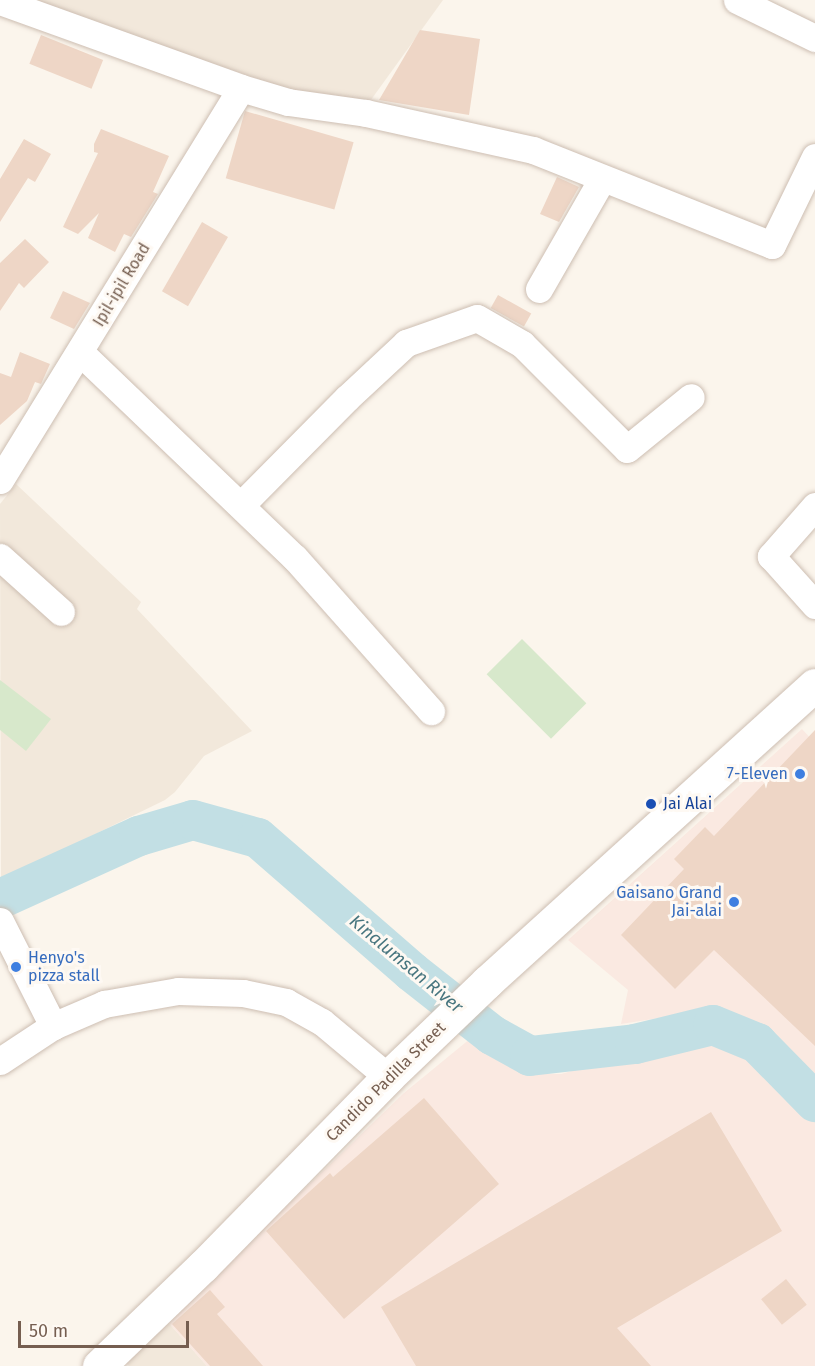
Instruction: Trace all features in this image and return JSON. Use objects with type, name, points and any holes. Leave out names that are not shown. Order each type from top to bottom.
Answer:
[{"type":"main road","name":"Candido Padilla Street","points":[[99,1366],[203,1266],[438,1029],[815,685]]},
{"type":"street","points":[[0,0],[241,88],[288,102],[366,113],[533,150],[772,245],[815,157]]},
{"type":"street","points":[[737,0],[815,38]]},
{"type":"street","name":"Ipil-ipil Road","points":[[0,480],[81,353],[241,88]]},
{"type":"street","points":[[538,289],[602,179]]},
{"type":"street","points":[[241,505],[347,398],[406,343],[477,318],[522,344],[627,449],[691,397]]},
{"type":"street","points":[[81,353],[295,558],[431,711]]},
{"type":"street","points":[[815,506],[771,556],[815,605]]},
{"type":"street","points":[[0,557],[61,612]]},
{"type":"street","points":[[1,922],[53,1026]]},
{"type":"street","points":[[0,1061],[53,1026],[104,1004],[178,991],[243,993],[286,1002],[322,1022],[388,1077]]},
{"type":"shaded area","points":[[29,0],[443,0],[368,104],[296,92]]},
{"type":"shaded area","points":[[16,484],[141,602],[137,609],[252,731],[204,756],[175,792],[165,800],[1,880],[0,504]]},
{"type":"shaded area","name":"Gaisano Grand Jai-alai","points":[[802,729],[815,743],[815,1084],[758,1028],[714,1020],[659,1018],[621,1024],[628,990],[568,940]]},
{"type":"shaded area","points":[[471,1038],[538,1074],[561,1074],[630,1055],[697,1045],[733,1045],[773,1072],[815,1119],[815,1366],[207,1366],[167,1321],[404,1093]]},
{"type":"shaded area","points":[[167,1321],[207,1366],[129,1366],[125,1362]]},
{"type":"green space","points":[[522,639],[586,703],[551,739],[487,674]]},
{"type":"green space","points":[[0,680],[51,719],[26,751],[0,730]]},
{"type":"building","points":[[420,30],[480,39],[469,115],[379,100]]},
{"type":"building","points":[[41,35],[103,60],[92,89],[29,64]]},
{"type":"building","points":[[245,111],[354,142],[334,209],[226,178]]},
{"type":"building","points":[[101,129],[169,156],[153,192],[158,194],[131,237],[124,234],[115,252],[88,238],[99,213],[78,234],[63,227],[98,153],[94,152],[94,144]]},
{"type":"building","points":[[24,139],[51,154],[35,182],[28,178],[0,222],[0,179]]},
{"type":"building","points":[[557,177],[579,187],[559,222],[540,214]]},
{"type":"building","points":[[202,222],[228,237],[188,306],[162,291]]},
{"type":"building","points":[[25,239],[49,262],[24,288],[19,283],[0,311],[0,263]]},
{"type":"building","points":[[63,291],[90,303],[74,329],[50,318]]},
{"type":"building","points":[[498,295],[531,313],[524,327],[491,308]]},
{"type":"building","points":[[20,352],[50,364],[41,384],[35,382],[27,401],[0,425],[0,373],[11,377]]},
{"type":"building","name":"Gaisano Grand Jai-alai","points":[[815,730],[815,1046],[714,950],[675,989],[621,935],[684,869],[674,859],[705,827],[714,836]]},
{"type":"building","points":[[424,1098],[499,1184],[344,1319],[266,1231],[330,1173],[333,1177]]},
{"type":"building","points":[[711,1112],[782,1231],[617,1328],[651,1366],[416,1366],[381,1307]]},
{"type":"building","points":[[786,1279],[807,1305],[782,1325],[761,1299]]},
{"type":"building","points":[[210,1290],[225,1307],[217,1314],[263,1366],[210,1366],[172,1324]]},
{"type":"waterway","name":"Kinalumsan River","points":[[0,899],[139,836],[193,820],[258,838],[412,972],[492,1035],[530,1056],[635,1044],[713,1025],[757,1043],[815,1102]]},
{"type":"place","name":"7-Eleven","points":[[800,774]]},
{"type":"place","name":"Jai Alai","points":[[651,804]]},
{"type":"place","name":"Gaisano Grand Jai-alai","points":[[734,902]]},
{"type":"place","name":"Henyo's pizza stall","points":[[16,967]]}]
